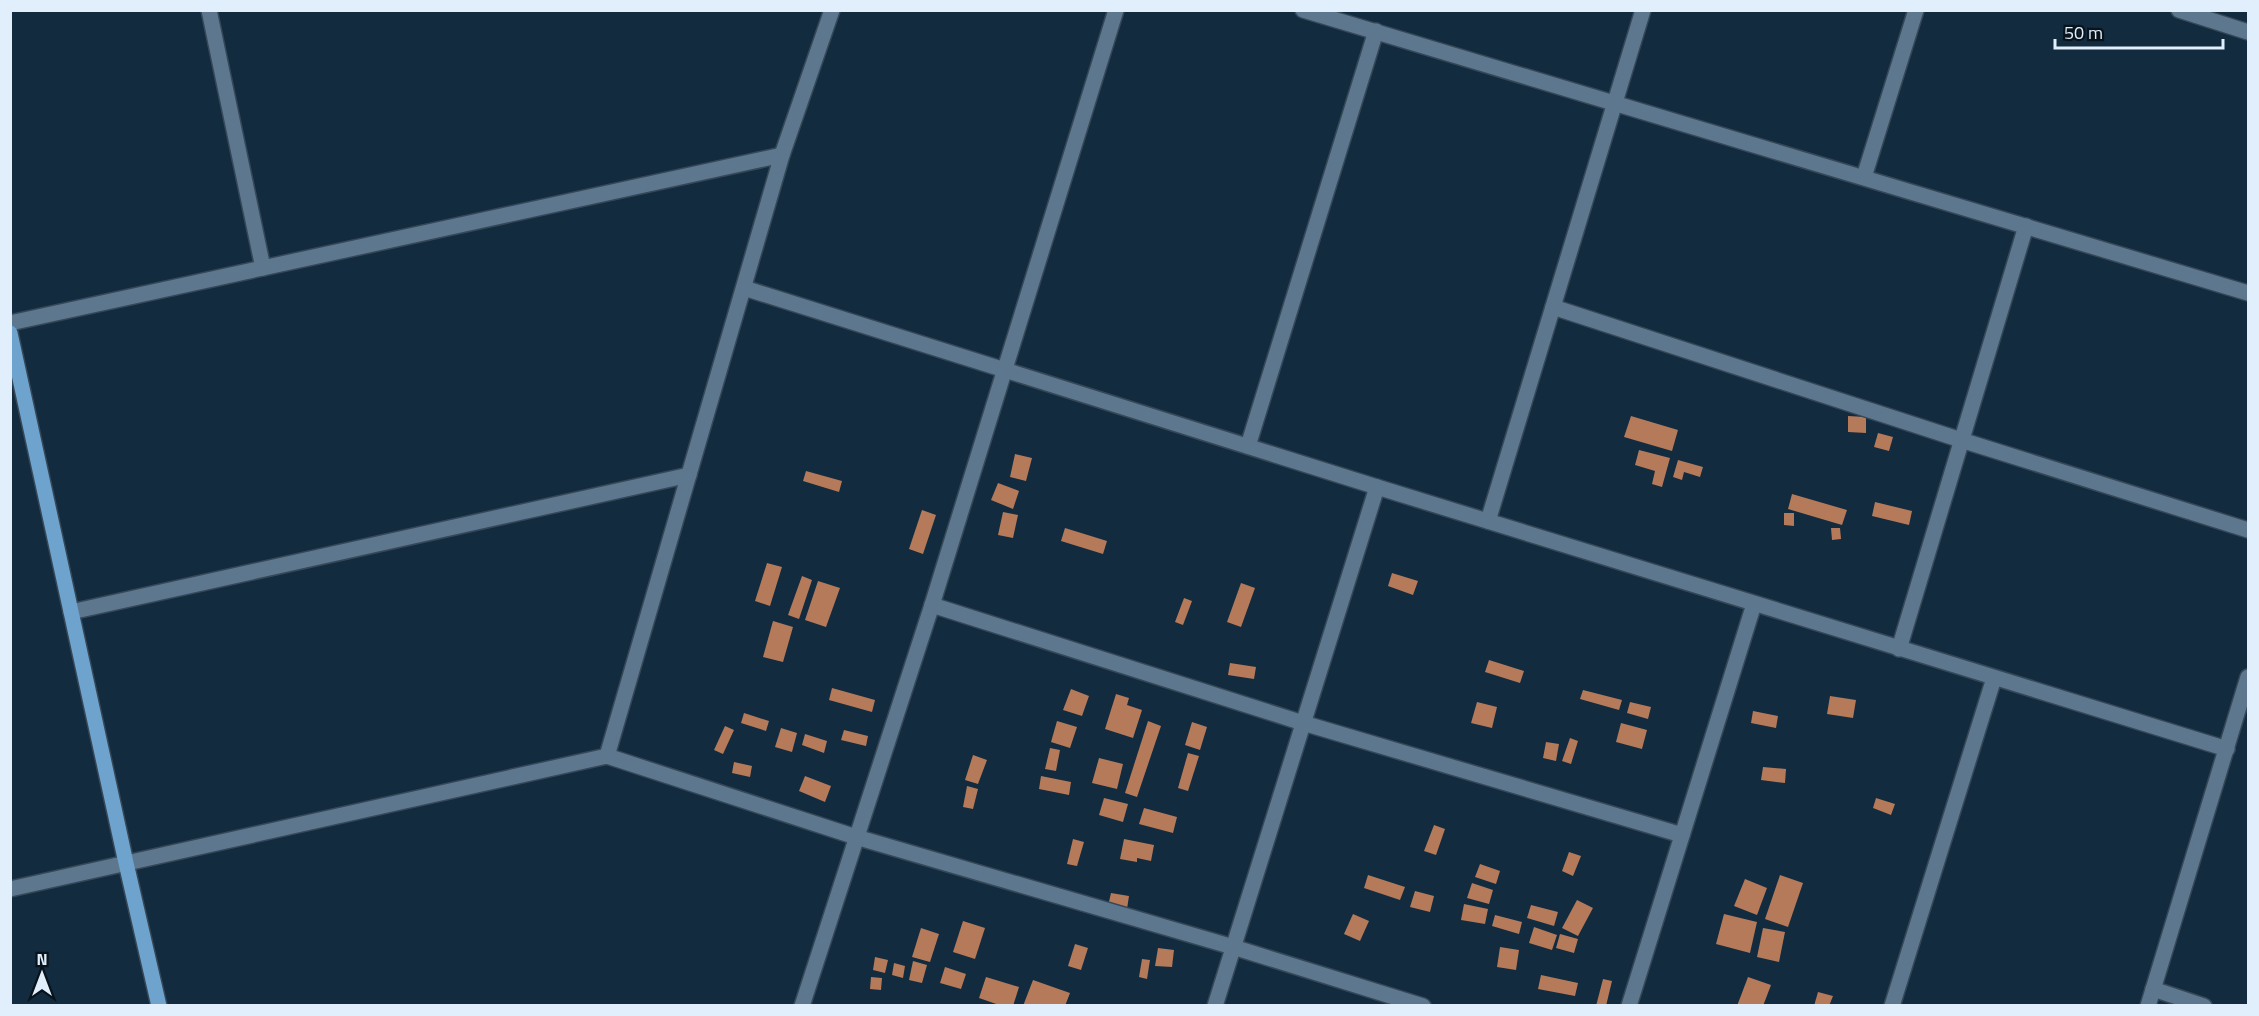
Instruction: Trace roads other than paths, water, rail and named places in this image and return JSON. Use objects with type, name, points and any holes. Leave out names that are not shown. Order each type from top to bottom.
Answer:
[{"type":"main road","points":[[10,333],[159,1005]]},
{"type":"street","points":[[209,10],[263,268]]},
{"type":"street","points":[[607,756],[782,155],[832,10]]},
{"type":"street","points":[[802,1005],[932,605],[1116,10]]},
{"type":"street","points":[[1303,10],[2248,293]]},
{"type":"street","points":[[1488,521],[1643,10]]},
{"type":"street","points":[[1864,177],[1916,10]]},
{"type":"street","points":[[2179,10],[2248,32]]},
{"type":"street","points":[[1248,446],[1376,31]]},
{"type":"street","points":[[10,323],[782,155]]},
{"type":"street","points":[[1899,649],[2026,226]]},
{"type":"street","points":[[744,288],[1377,487],[2227,749]]},
{"type":"street","points":[[1553,307],[1961,440],[2248,530]]},
{"type":"street","points":[[71,612],[689,475]]},
{"type":"street","points":[[1215,1005],[1377,487]]},
{"type":"street","points":[[1629,1005],[1754,604]]},
{"type":"street","points":[[932,605],[1303,723],[1682,835]]},
{"type":"street","points":[[2148,1005],[2248,677]]},
{"type":"street","points":[[1892,1005],[1995,678]]},
{"type":"street","points":[[10,889],[607,756],[856,837],[1423,1005]]},
{"type":"street","points":[[2153,989],[2204,1005]]}]
